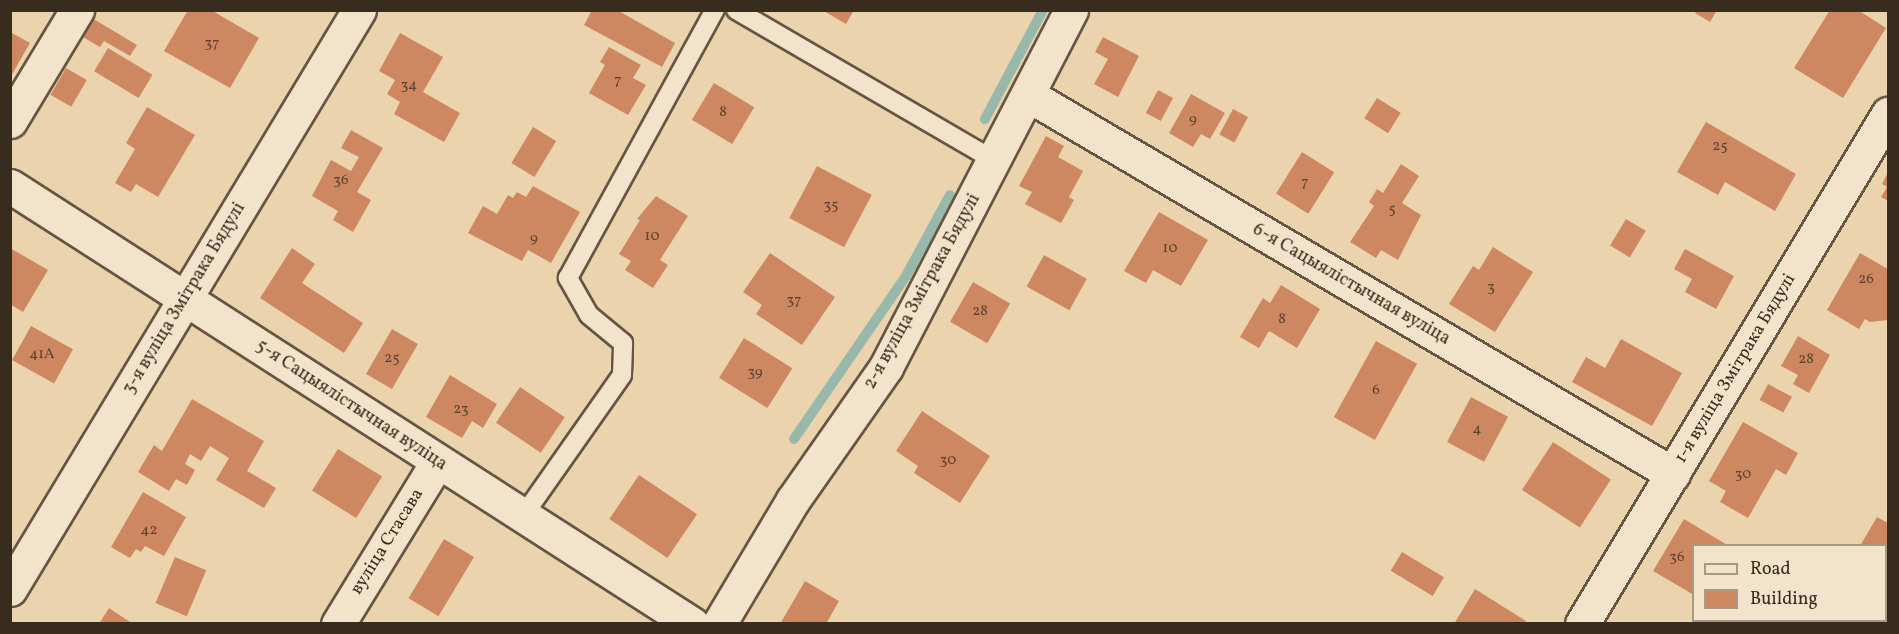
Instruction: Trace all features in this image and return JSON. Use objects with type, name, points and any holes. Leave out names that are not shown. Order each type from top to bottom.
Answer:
[{"type":"street","points":[[10,121],[77,10]]},
{"type":"street","name":"3-я вуліца Змітрака Бядулі","points":[[10,589],[359,10]]},
{"type":"street","name":"2-я вуліца Змітрака Бядулі","points":[[719,624],[793,500],[886,367],[1030,96],[1071,10]]},
{"type":"street","name":"6-я Сацыялістычная вуліца","points":[[1030,96],[1673,474]]},
{"type":"street","name":"1-я вуліца Змітрака Бядулі","points":[[1582,624],[1888,114]]},
{"type":"street","name":"5-я Сацыялістычная вуліца","points":[[10,186],[692,624]]},
{"type":"street","name":"вуліца Стасава","points":[[338,624],[438,461]]},
{"type":"lane","points":[[523,516],[622,375],[622,343],[589,315],[568,278],[715,10]]},
{"type":"lane","points":[[736,10],[995,161]]},
{"type":"building","points":[[188,10],[211,10],[259,38],[230,88],[164,51]]},
{"type":"building","points":[[592,10],[617,10],[675,43],[662,67],[584,25]]},
{"type":"building","points":[[822,10],[854,10],[846,24]]},
{"type":"building","points":[[1697,10],[1717,10],[1710,22],[1695,13]]},
{"type":"building","points":[[1830,10],[1858,10],[1886,28],[1843,98],[1794,68]]},
{"type":"building","points":[[92,18],[137,45],[130,56],[104,41],[100,47],[81,36]]},
{"type":"building","points":[[10,32],[30,43],[10,78]]},
{"type":"building","points":[[400,33],[443,57],[423,92],[460,113],[444,142],[394,114],[400,102],[387,94],[395,80],[379,71]]},
{"type":"building","points":[[1103,37],[1139,56],[1118,97],[1094,84],[1108,59],[1095,52]]},
{"type":"building","points":[[609,47],[641,65],[633,78],[646,85],[628,115],[589,93],[605,65],[600,62]]},
{"type":"building","points":[[108,48],[153,75],[139,98],[94,71]]},
{"type":"building","points":[[66,68],[87,80],[71,107],[50,95]]},
{"type":"building","points":[[714,83],[754,107],[732,144],[692,120]]},
{"type":"building","points":[[1158,90],[1173,98],[1161,121],[1146,113]]},
{"type":"building","points":[[1191,94],[1225,113],[1210,139],[1201,134],[1193,147],[1169,133]]},
{"type":"building","points":[[1377,98],[1401,113],[1388,133],[1364,118]]},
{"type":"building","points":[[147,107],[195,135],[158,197],[136,184],[131,192],[115,183],[135,149],[126,143]]},
{"type":"building","points":[[1233,109],[1248,117],[1234,143],[1219,135]]},
{"type":"building","points":[[1706,122],[1796,174],[1775,211],[1725,182],[1718,195],[1677,172]]},
{"type":"building","points":[[533,127],[556,141],[535,177],[511,163]]},
{"type":"building","points":[[351,130],[383,148],[357,192],[371,200],[353,232],[333,220],[338,211],[312,196],[331,160],[351,171],[359,157],[341,148]]},
{"type":"building","points":[[1046,136],[1064,146],[1058,157],[1083,171],[1069,197],[1074,200],[1061,223],[1025,204],[1032,192],[1019,186]]},
{"type":"building","points":[[1302,152],[1334,172],[1308,214],[1276,194]]},
{"type":"building","points":[[1401,164],[1419,176],[1402,203],[1421,215],[1398,260],[1381,250],[1376,258],[1350,242],[1374,206],[1369,202],[1377,189],[1383,193]]},
{"type":"building","points":[[817,166],[872,195],[844,247],[789,218]]},
{"type":"building","points":[[1888,172],[1888,201],[1881,197],[1887,187],[1882,184]]},
{"type":"building","points":[[533,186],[580,212],[551,263],[528,250],[522,261],[468,233],[483,206],[497,214],[508,195],[513,198],[517,192],[526,197]]},
{"type":"building","points":[[656,196],[688,216],[660,260],[668,265],[653,288],[625,270],[631,261],[619,254],[640,220],[637,219]]},
{"type":"building","points":[[1159,212],[1208,240],[1181,286],[1153,270],[1146,283],[1124,271]]},
{"type":"building","points":[[1626,219],[1646,231],[1630,257],[1610,246]]},
{"type":"building","points":[[1493,247],[1533,272],[1495,332],[1449,304],[1473,266],[1479,270]]},
{"type":"building","points":[[10,248],[48,270],[23,312],[10,304]]},
{"type":"building","points":[[292,248],[315,264],[302,283],[363,323],[344,353],[260,298]]},
{"type":"building","points":[[1685,249],[1734,276],[1716,309],[1685,292],[1692,279],[1674,269]]},
{"type":"building","points":[[770,253],[835,297],[802,345],[756,314],[762,305],[743,292]]},
{"type":"building","points":[[1860,253],[1888,269],[1888,320],[1870,322],[1865,319],[1859,329],[1827,310]]},
{"type":"building","points":[[1044,255],[1087,279],[1069,310],[1027,286]]},
{"type":"building","points":[[973,282],[1010,303],[987,343],[950,322]]},
{"type":"building","points":[[1281,285],[1320,309],[1297,348],[1269,331],[1259,348],[1240,337],[1263,298],[1270,303]]},
{"type":"building","points":[[31,326],[73,349],[54,383],[12,360]]},
{"type":"building","points":[[392,329],[418,344],[392,389],[366,374]]},
{"type":"building","points":[[1798,336],[1830,355],[1809,393],[1793,384],[1798,375],[1781,366]]},
{"type":"building","points":[[744,338],[792,368],[767,408],[719,378]]},
{"type":"building","points":[[1621,339],[1682,373],[1652,426],[1572,382],[1586,357],[1605,368]]},
{"type":"building","points":[[1376,341],[1417,364],[1375,440],[1334,417]]},
{"type":"building","points":[[450,375],[497,404],[483,428],[472,421],[462,438],[426,417]]},
{"type":"building","points":[[1768,384],[1792,397],[1783,413],[1760,400]]},
{"type":"building","points":[[520,387],[565,417],[541,453],[496,423]]},
{"type":"building","points":[[1471,397],[1508,417],[1484,462],[1447,442]]},
{"type":"building","points":[[192,399],[264,441],[247,471],[276,488],[264,508],[216,480],[229,458],[210,446],[201,461],[190,454],[185,464],[195,470],[187,485],[176,479],[169,491],[138,472],[154,445],[162,451]]},
{"type":"building","points":[[922,411],[990,456],[960,503],[914,473],[918,466],[896,451]]},
{"type":"building","points":[[1743,422],[1798,453],[1786,475],[1776,469],[1748,518],[1720,502],[1726,491],[1709,481]]},
{"type":"building","points":[[1553,442],[1611,480],[1580,527],[1522,490]]},
{"type":"building","points":[[338,449],[382,477],[356,518],[312,491]]},
{"type":"building","points":[[639,475],[697,514],[667,558],[609,519]]},
{"type":"building","points":[[143,492],[186,517],[164,556],[145,546],[141,552],[136,549],[130,558],[111,547]]},
{"type":"building","points":[[1877,517],[1888,523],[1888,583],[1887,544],[1861,544]]},
{"type":"building","points":[[1684,519],[1726,544],[1692,544],[1692,594],[1653,571]]},
{"type":"building","points":[[444,539],[474,557],[438,616],[408,598]]},
{"type":"building","points":[[1402,552],[1444,577],[1433,596],[1391,571]]},
{"type":"building","points":[[175,557],[206,570],[187,616],[155,603]]},
{"type":"building","points":[[805,581],[839,601],[826,624],[780,624]]},
{"type":"building","points":[[1475,589],[1526,621],[1525,624],[1454,624]]},
{"type":"building","points":[[109,608],[133,624],[99,624]]},
{"type":"waterway","points":[[985,119],[1043,10]]},
{"type":"waterway","points":[[794,439],[906,276],[950,195]]}]
